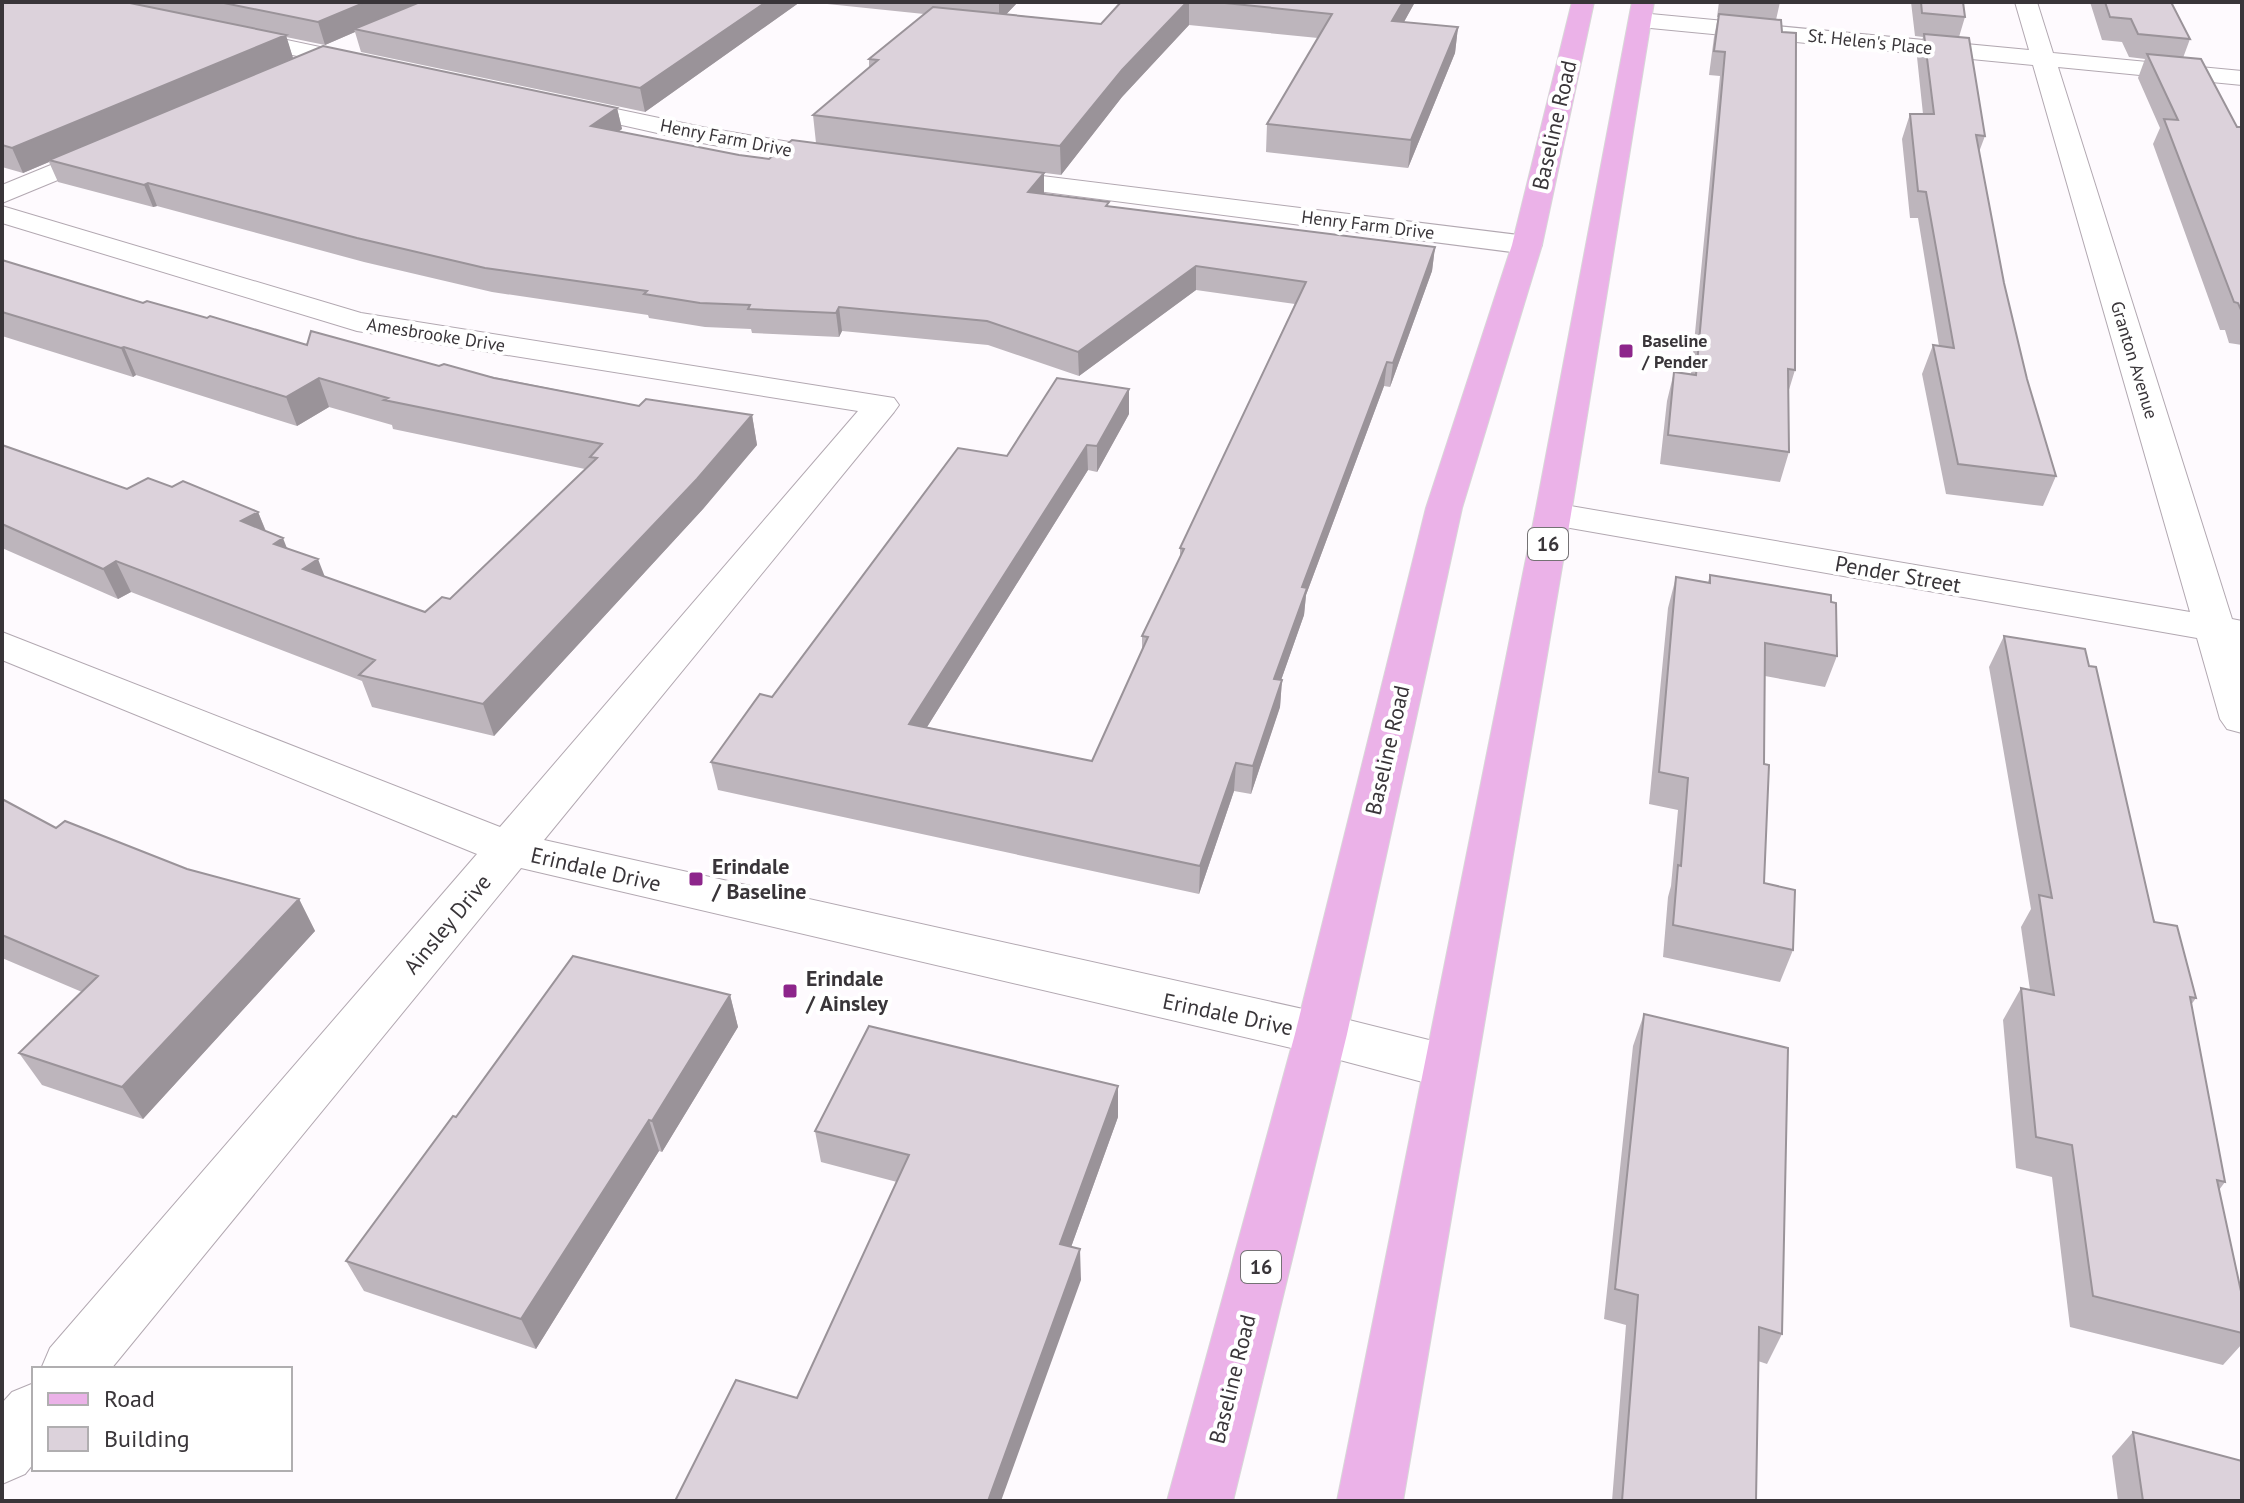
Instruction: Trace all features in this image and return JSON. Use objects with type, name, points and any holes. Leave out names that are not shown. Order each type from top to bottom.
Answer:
[{"type":"main road","name":"Baseline Road","points":[[1200,1501],[1321,1034],[1444,508],[1527,245],[1583,2]]},
{"type":"main road","name":"16","points":[[1370,1501],[1553,514],[1642,11]]},
{"type":"street","name":"Granton Avenue","points":[[2026,2],[2229,631],[2242,719]]},
{"type":"street","name":"St. Helen's Place","points":[[1642,11],[2043,59],[2242,78]]},
{"type":"street","points":[[208,30],[397,70]]},
{"type":"street","points":[[288,72],[356,42]]},
{"type":"street","name":"Henry Farm Drive","points":[[534,99],[702,135],[861,161]]},
{"type":"street","points":[[2,195],[131,139]]},
{"type":"street","name":"Henry Farm Drive","points":[[953,173],[1527,245]]},
{"type":"street","name":"Amesbrooke Drive","points":[[2,214],[357,322],[882,405]]},
{"type":"street","name":"Ainsley Drive","points":[[74,1367],[882,405]]},
{"type":"street","name":"Pender Street","points":[[1553,514],[2229,631]]},
{"type":"street","name":"Erindale Drive","points":[[2,645],[510,849],[1321,1034],[1449,1067]]},
{"type":"street","points":[[2,1452],[32,1416]]},
{"type":"building","points":[[2,2],[125,2],[286,35],[12,148],[2,145]]},
{"type":"building","points":[[219,2],[366,2],[318,22]]},
{"type":"building","points":[[420,2],[766,2],[640,88],[354,29]]},
{"type":"building","points":[[1121,2],[1187,2],[1122,70],[1060,146],[813,115],[878,60],[869,59],[933,7],[1101,24]]},
{"type":"building","points":[[1215,2],[1403,2],[1392,21],[1458,27],[1411,140],[1267,124],[1332,14]]},
{"type":"building","points":[[1921,2],[1963,2],[1965,17],[1922,13]]},
{"type":"building","points":[[2105,2],[2171,2],[2190,39],[2138,34],[2131,19],[2110,17]]},
{"type":"building","points":[[1719,14],[1781,20],[1782,32],[1796,33],[1795,370],[1788,369],[1789,452],[1668,435],[1674,372],[1696,375],[1725,52],[1714,51]]},
{"type":"building","points":[[1924,34],[1969,38],[1985,136],[1976,135],[2004,283],[2027,379],[2056,476],[1958,464],[1933,345],[1954,348],[1926,192],[1918,191],[1910,114],[1934,114]]},
{"type":"building","points":[[323,46],[617,108],[591,126],[739,155],[769,159],[792,140],[1044,173],[1028,192],[1109,202],[1106,206],[1435,247],[1393,363],[1387,362],[1302,587],[1307,588],[1274,679],[1282,680],[1253,766],[1236,763],[1200,866],[711,762],[760,694],[772,697],[958,448],[1007,456],[1057,378],[1129,389],[1097,446],[1087,445],[909,724],[1092,761],[1148,637],[1142,636],[1184,549],[1180,548],[1306,282],[1196,266],[1078,352],[987,321],[839,307],[836,313],[748,309],[750,305],[700,303],[644,294],[647,291],[485,268],[49,160]]},
{"type":"building","points":[[2147,54],[2201,59],[2237,127],[2242,127],[2242,312],[2238,303],[2234,302],[2164,119],[2178,120]]},
{"type":"building","points":[[2,260],[143,303],[147,301],[207,318],[210,316],[307,345],[311,331],[439,366],[444,364],[494,378],[639,406],[646,399],[752,415],[697,479],[483,704],[359,675],[375,660],[116,561],[103,569],[2,524],[2,445],[127,489],[148,478],[172,487],[183,481],[258,512],[241,521],[283,538],[274,544],[318,559],[303,569],[425,612],[442,597],[450,599],[597,458],[590,457],[602,444],[384,400],[388,398],[319,378],[286,397],[2,312]]},
{"type":"building","points":[[1710,575],[1831,595],[1831,602],[1836,603],[1837,656],[1765,643],[1764,764],[1769,765],[1764,883],[1795,890],[1793,950],[1673,925],[1688,778],[1659,772],[1676,577],[1710,583]]},
{"type":"building","points":[[2004,636],[2085,649],[2089,666],[2096,667],[2154,922],[2177,926],[2196,998],[2190,997],[2225,1182],[2217,1180],[2242,1296],[2242,1333],[2093,1296],[2072,1145],[2036,1137],[2021,988],[2054,995],[2039,895],[2052,898]]},
{"type":"building","points":[[2,799],[56,828],[65,821],[187,869],[299,899],[122,1087],[19,1053],[98,976],[2,935]]},
{"type":"building","points":[[573,956],[730,995],[652,1121],[649,1120],[521,1319],[346,1261],[453,1116],[456,1117]]},
{"type":"building","points":[[1644,1014],[1788,1048],[1782,1334],[1759,1327],[1756,1501],[1622,1501],[1638,1295],[1615,1289]]},
{"type":"building","points":[[869,1026],[1118,1086],[1060,1244],[1080,1249],[988,1501],[675,1501],[736,1380],[797,1398],[909,1155],[815,1131]]},
{"type":"building","points":[[2133,1432],[2242,1461],[2242,1501],[2143,1501]]},
{"type":"place","name":"Baseline / Pender","points":[[1626,351]]},
{"type":"place","name":"Erindale / Baseline","points":[[696,879]]},
{"type":"place","name":"Erindale / Ainsley","points":[[790,991]]}]
